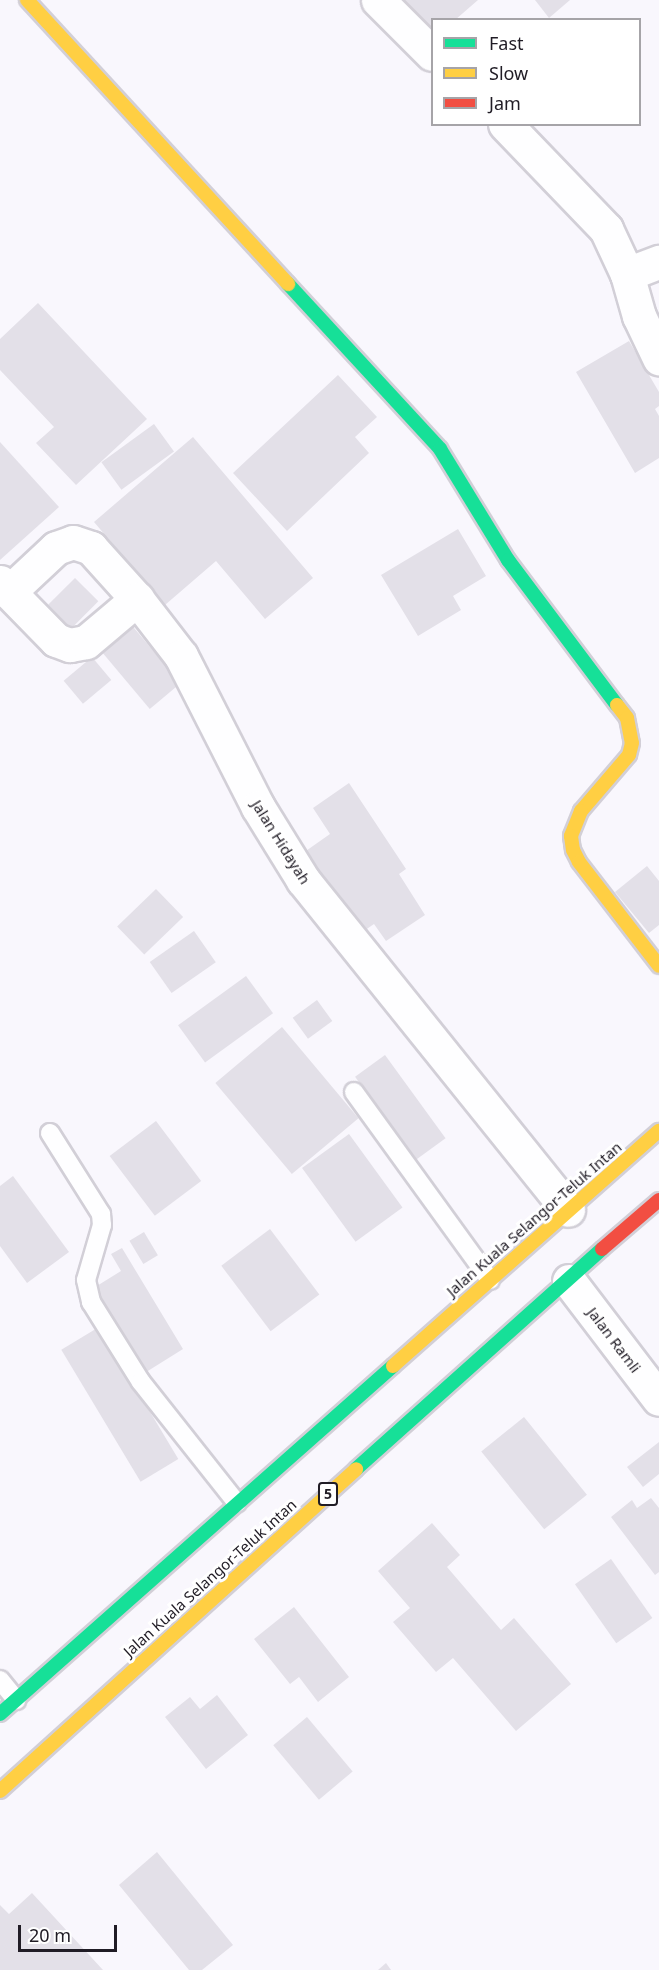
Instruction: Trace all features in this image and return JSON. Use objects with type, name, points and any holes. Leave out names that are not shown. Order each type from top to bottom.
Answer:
[{"type":"main road","points":[[27,0],[440,449],[508,560],[627,718],[632,742],[629,754],[581,811],[571,836],[573,850],[579,862],[659,966]]},
{"type":"main road","name":"Jalan Kuala Selangor-Teluk Intan","points":[[0,1714],[659,1131]]},
{"type":"main road","name":"Jalan Kuala Selangor-Teluk Intan","points":[[0,1791],[512,1329],[659,1200]]},
{"type":"street","points":[[378,0],[431,53]]},
{"type":"street","points":[[508,126],[606,229],[627,274],[639,316],[659,358]]},
{"type":"street","points":[[627,274],[659,262]]},
{"type":"street","name":"Jalan Hidayah","points":[[5,587],[56,548],[73,542],[91,548],[137,599],[181,656],[217,722],[258,807],[303,880],[568,1210]]},
{"type":"street","points":[[5,587],[56,640],[70,645],[86,642],[137,599]]},
{"type":"street","name":"Jalan Ramli","points":[[569,1281],[659,1399]]},
{"type":"lane","points":[[354,1092],[490,1280]]},
{"type":"lane","points":[[50,1133],[102,1214],[102,1225],[86,1280],[91,1302],[141,1382],[237,1503]]},
{"type":"lane","points":[[0,1680],[16,1700]]},
{"type":"building","points":[[402,0],[478,0],[457,18],[431,18],[431,37]]},
{"type":"building","points":[[535,0],[570,0],[549,18]]},
{"type":"building","points":[[38,303],[147,419],[76,485],[36,443],[54,427],[0,370],[0,339]]},
{"type":"building","points":[[629,341],[659,392],[659,406],[655,409],[659,416],[659,458],[635,473],[576,372]]},
{"type":"building","points":[[338,375],[377,417],[355,437],[369,453],[287,531],[233,473]]},
{"type":"building","points":[[154,424],[174,452],[121,490],[101,462]]},
{"type":"building","points":[[193,437],[313,578],[265,619],[216,561],[165,605],[94,522]]},
{"type":"building","points":[[0,442],[59,507],[0,560]]},
{"type":"building","points":[[458,529],[486,576],[453,596],[461,610],[418,636],[381,575]]},
{"type":"building","points":[[75,578],[98,601],[71,628],[48,605]]},
{"type":"building","points":[[129,622],[180,683],[150,709],[98,648]]},
{"type":"building","points":[[92,657],[111,680],[83,704],[64,681]]},
{"type":"building","points":[[349,783],[406,869],[399,874],[425,915],[386,941],[374,924],[358,935],[303,853],[330,834],[313,808]]},
{"type":"building","points":[[647,866],[659,881],[659,925],[649,933],[615,892]]},
{"type":"building","points":[[156,889],[183,917],[144,955],[117,927]]},
{"type":"building","points":[[194,931],[216,962],[172,993],[150,962]]},
{"type":"building","points":[[246,976],[273,1013],[205,1063],[178,1025]]},
{"type":"building","points":[[317,1000],[332,1021],[308,1039],[293,1018]]},
{"type":"building","points":[[282,1027],[358,1118],[292,1174],[215,1083]]},
{"type":"building","points":[[385,1055],[446,1138],[416,1160],[355,1077]]},
{"type":"building","points":[[156,1121],[201,1181],[155,1216],[110,1156]]},
{"type":"building","points":[[349,1134],[402,1208],[356,1242],[302,1168]]},
{"type":"building","points":[[13,1176],[69,1252],[27,1283],[0,1246],[0,1186]]},
{"type":"building","points":[[270,1229],[319,1294],[271,1331],[221,1266]]},
{"type":"building","points":[[144,1232],[158,1255],[143,1264],[129,1241]]},
{"type":"building","points":[[122,1248],[183,1349],[143,1374],[92,1289],[121,1271],[111,1254]]},
{"type":"building","points":[[99,1327],[178,1459],[141,1482],[61,1350]]},
{"type":"building","points":[[524,1417],[587,1495],[544,1529],[481,1452]]},
{"type":"building","points":[[659,1442],[659,1474],[643,1487],[627,1467]]},
{"type":"building","points":[[651,1498],[659,1508],[659,1572],[655,1575],[611,1517],[632,1500],[637,1508]]},
{"type":"building","points":[[432,1523],[460,1555],[447,1567],[501,1630],[514,1618],[571,1684],[516,1731],[453,1658],[436,1672],[393,1622],[410,1608],[378,1571]]},
{"type":"building","points":[[611,1559],[652,1618],[616,1643],[575,1584]]},
{"type":"building","points":[[294,1607],[349,1677],[318,1702],[299,1677],[290,1684],[254,1639]]},
{"type":"building","points":[[217,1695],[248,1735],[206,1769],[165,1717],[190,1697],[200,1709]]},
{"type":"building","points":[[307,1717],[353,1771],[319,1800],[273,1745]]},
{"type":"building","points":[[157,1852],[233,1945],[202,1970],[189,1970],[119,1885]]},
{"type":"building","points":[[32,1893],[103,1970],[0,1970],[0,1905],[9,1914]]},
{"type":"building","points":[[386,1963],[391,1970],[378,1970]]},
{"type":"traffic: fast","points":[[288,284],[440,449],[508,560],[617,705]]},
{"type":"traffic: fast","points":[[356,1469],[602,1249]]},
{"type":"traffic: fast","points":[[0,1714],[393,1366]]},
{"type":"traffic: slow","points":[[27,0],[288,284]]},
{"type":"traffic: slow","points":[[617,705],[627,718],[632,743],[629,755],[581,811],[571,836],[573,850],[579,862],[659,966]]},
{"type":"traffic: slow","points":[[393,1366],[659,1131]]},
{"type":"traffic: slow","points":[[0,1791],[356,1469]]},
{"type":"traffic: jam","points":[[602,1249],[659,1200]]}]
